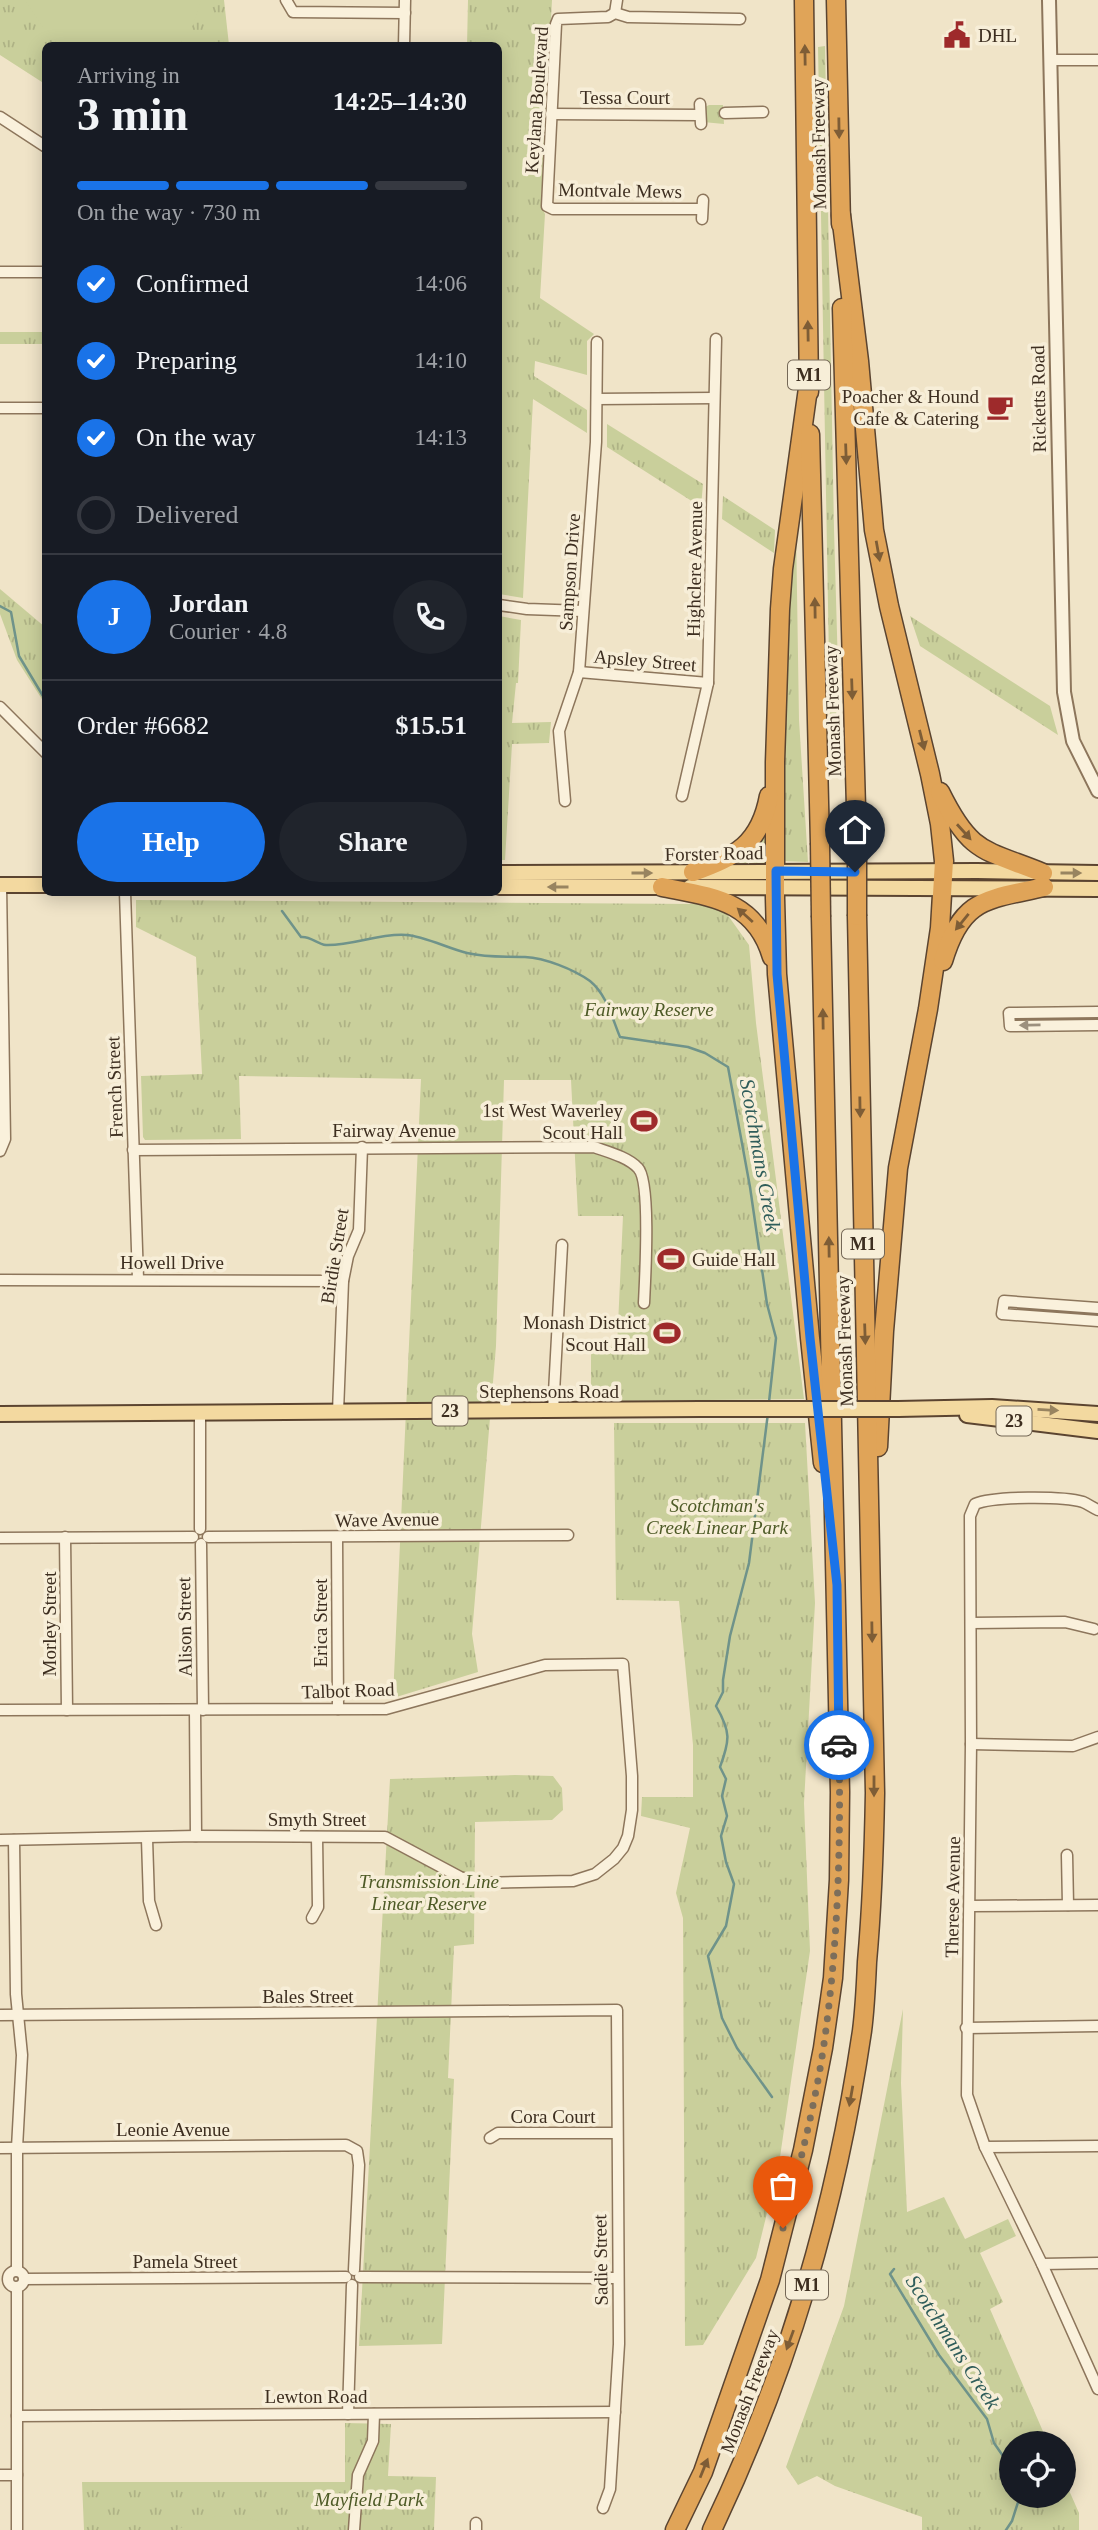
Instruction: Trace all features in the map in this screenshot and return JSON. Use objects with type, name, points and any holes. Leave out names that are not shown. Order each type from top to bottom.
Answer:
[{"type":"highway","name":"Monash Freeway","points":[[675,2530],[703,2472],[770,2280],[803,2150],[824,2048],[839,1880],[837,1585],[809,381],[803,0]]},
{"type":"highway","name":"Monash Freeway","points":[[712,2530],[747,2455],[799,2316],[837,2174],[863,2028],[874,1869],[857,843],[837,0]]},
{"type":"highway","points":[[841,215],[858,351],[874,530],[895,632],[930,774],[940,824],[944,880],[928,1009],[897,1181],[884,1331],[871,1572]]},
{"type":"highway","points":[[809,381],[783,569],[775,762],[777,974],[810,1338],[837,1585]]},
{"type":"highway","points":[[693,873],[728,860],[746,847],[760,827],[775,762]]},
{"type":"highway","points":[[930,774],[965,835],[996,857],[1044,880]]},
{"type":"highway","points":[[928,1009],[945,953],[964,917],[984,900],[1044,880]]},
{"type":"highway","points":[[662,887],[714,897],[740,909],[758,927],[777,974]]},
{"type":"main road","name":"Forster Road","points":[[502,873],[693,873],[776,880]]},
{"type":"main road","name":"Forster Road","points":[[502,887],[662,887],[776,880],[1044,880],[1098,873]]},
{"type":"main road","name":"Forster Road","points":[[1044,880],[1098,888]]},
{"type":"main road","points":[[1,885],[42,885]]},
{"type":"main road","name":"Stephensons Road","points":[[0,1413],[992,1407],[1098,1414]]},
{"type":"main road","name":"Stephensons Road","points":[[931,1409],[1098,1431]]},
{"type":"street","points":[[286,0],[293,12],[405,13]]},
{"type":"street","points":[[404,42],[405,0]]},
{"type":"street","points":[[615,13],[617,0]]},
{"type":"street","name":"Ricketts Road","points":[[1049,0],[1064,692],[1073,741],[1098,791]]},
{"type":"street","name":"Keylana Boulevard","points":[[546,198],[558,19],[608,17],[615,13],[628,18],[740,19]]},
{"type":"street","points":[[1051,60],[1098,60]]},
{"type":"street","points":[[725,113],[763,112]]},
{"type":"street","name":"Tessa Court","points":[[551,114],[700,114]]},
{"type":"street","points":[[0,117],[42,144]]},
{"type":"street","name":"Montvale Mews","points":[[546,198],[547,206],[553,209],[702,209]]},
{"type":"street","points":[[0,272],[42,272]]},
{"type":"street","name":"Highclere Avenue","points":[[682,796],[708,683],[716,340]]},
{"type":"street","name":"Sampson Drive","points":[[565,801],[559,731],[579,672],[596,442],[597,342]]},
{"type":"street","points":[[597,399],[714,398]]},
{"type":"street","points":[[0,408],[42,408]]},
{"type":"street","points":[[502,605],[583,611]]},
{"type":"street","name":"Apsley Street","points":[[579,672],[708,683]]},
{"type":"street","points":[[0,708],[42,750]]},
{"type":"street","points":[[0,1151],[5,1139],[1,885]]},
{"type":"street","name":"French Street","points":[[125,896],[138,1279]]},
{"type":"street","points":[[1084,1012],[1084,1024]]},
{"type":"street","points":[[1098,1012],[1009,1013],[1010,1026],[1098,1025]]},
{"type":"street","name":"Birdie Street","points":[[338,1412],[343,1281],[348,1256],[359,1230],[362,1147]]},
{"type":"street","name":"Fairway Avenue","points":[[133,1150],[594,1147],[631,1162],[638,1167],[644,1180],[645,1303]]},
{"type":"street","points":[[553,1411],[562,1245]]},
{"type":"street","name":"Howell Drive","points":[[0,1280],[343,1281]]},
{"type":"street","points":[[1098,1308],[1004,1301],[1002,1314],[1098,1321]]},
{"type":"street","points":[[1072,1319],[1073,1306]]},
{"type":"street","name":"Alison Street","points":[[196,1836],[200,1413]]},
{"type":"street","name":"Therese Avenue","points":[[1098,1510],[1084,1503],[1059,1499],[986,1499],[975,1504],[970,1516],[970,1906],[966,2028],[967,2095],[985,2147],[1042,2264],[1098,2389]]},
{"type":"street","name":"Wave Avenue","points":[[0,1538],[568,1535]]},
{"type":"street","name":"Erica Street","points":[[337,1537],[338,1709]]},
{"type":"street","name":"Morley Street","points":[[65,1538],[67,1710]]},
{"type":"street","points":[[971,1622],[1065,1622],[1094,1629]]},
{"type":"street","name":"Talbot Road","points":[[0,1710],[386,1709],[545,1665],[623,1664],[632,1776]]},
{"type":"street","points":[[971,1744],[1073,1746],[1098,1737]]},
{"type":"street","name":"Smyth Street","points":[[0,1840],[196,1836],[386,1837],[460,1878],[478,1883],[573,1881],[595,1874],[622,1848],[628,1836],[632,1810],[632,1776]]},
{"type":"street","points":[[312,1918],[318,1907],[317,1837]]},
{"type":"street","points":[[147,1839],[149,1900],[156,1925]]},
{"type":"street","points":[[14,1840],[16,1994],[22,2055],[17,2148],[23,2284],[12,2286],[4,2279],[10,2274],[21,2275]]},
{"type":"street","points":[[1067,1855],[1068,1905]]},
{"type":"street","points":[[970,1906],[1098,1905]]},
{"type":"street","name":"Bales Street","points":[[0,2015],[617,2010]]},
{"type":"street","name":"Sadie Street","points":[[603,2508],[610,2489],[619,2344],[617,2010]]},
{"type":"street","points":[[966,2028],[1098,2026]]},
{"type":"street","name":"Cora Court","points":[[490,2138],[498,2133],[617,2133]]},
{"type":"street","name":"Leonie Avenue","points":[[0,2148],[346,2145],[357,2151],[359,2165],[353,2277]]},
{"type":"street","points":[[985,2147],[1098,2146]]},
{"type":"street","points":[[1042,2264],[1098,2263]]},
{"type":"street","name":"Pamela Street","points":[[21,2275],[618,2278]]},
{"type":"street","points":[[348,2414],[353,2277]]},
{"type":"street","points":[[17,2287],[18,2530]]},
{"type":"street","name":"Lewton Road","points":[[18,2416],[615,2412]]},
{"type":"street","points":[[354,2530],[358,2475],[373,2441],[374,2414]]},
{"type":"street","points":[[0,2475],[17,2475]]},
{"type":"green space","points":[[0,0],[224,0],[229,42],[42,42],[42,82],[0,55]]},
{"type":"green space","points":[[25,0],[201,0],[193,25],[180,42],[61,42],[43,27]]},
{"type":"green space","points":[[468,0],[552,0],[541,206],[545,214],[540,298],[594,334],[587,341],[587,375],[535,361],[534,376],[587,410],[587,433],[533,399],[523,598],[502,594],[502,42],[467,42]]},
{"type":"green space","points":[[825,46],[841,773],[831,773],[818,47]]},
{"type":"green space","points":[[723,105],[724,124],[703,122],[703,108]]},
{"type":"green space","points":[[0,332],[42,332],[42,344],[0,344]]},
{"type":"green space","points":[[607,424],[703,484],[701,507],[607,447]]},
{"type":"green space","points":[[723,496],[775,530],[774,553],[722,519]]},
{"type":"green space","points":[[796,527],[799,720],[808,862],[782,861],[784,651]]},
{"type":"green space","points":[[0,589],[42,624],[42,699],[17,660],[0,614]]},
{"type":"green space","points":[[910,616],[1050,706],[1058,735],[920,646]]},
{"type":"green space","points":[[502,617],[521,620],[518,683],[512,723],[551,722],[549,743],[512,744],[505,860],[502,860]]},
{"type":"green space","points":[[766,821],[767,860],[762,866],[735,865],[734,862]]},
{"type":"green space","name":"Fairway Reserve","points":[[136,900],[696,904],[714,907],[727,914],[749,945],[756,1023],[804,1399],[591,1401],[591,1347],[617,1347],[623,1216],[578,1216],[571,1080],[504,1080],[496,1346],[472,1634],[478,1672],[393,1698],[421,1079],[239,1076],[241,1139],[145,1140],[141,1076],[202,1074],[196,957],[136,927]]},
{"type":"green space","name":"Scotchman's Creek Linear Park","points":[[614,1423],[805,1423],[815,1603],[804,1803],[810,1951],[779,2164],[756,2258],[703,2345],[685,2346],[683,1918],[676,1893],[690,1828],[641,1816],[642,1797],[693,1797],[693,1745],[679,1601],[616,1600]]},
{"type":"green space","name":"Transmission Line Linear Reserve","points":[[553,1776],[562,1788],[563,1810],[552,1820],[475,1822],[474,1944],[454,1946],[448,2078],[454,2079],[442,2344],[359,2346],[390,1779]]},
{"type":"green space","points":[[903,2009],[901,2083],[907,2212],[944,2197],[965,2239],[1008,2219],[1016,2236],[980,2253],[1003,2302],[990,2309],[1043,2431],[999,2431],[999,2508],[1076,2506],[1079,2513],[1079,2530],[922,2530],[922,2517],[835,2486],[817,2476],[798,2485],[786,2467],[844,2306]]},
{"type":"green space","name":"Mayfield Park","points":[[345,2423],[391,2424],[388,2476],[436,2477],[434,2530],[84,2530],[82,2482],[345,2482]]},
{"type":"green space","points":[[218,2516],[258,2521],[281,2530],[177,2530],[192,2522]]},
{"type":"waterway","name":"Scotchmans Creek","points":[[0,606],[11,612],[19,656],[42,694]]},
{"type":"waterway","name":"Scotchmans Creek","points":[[282,911],[301,937],[326,945],[406,935],[475,955],[525,957],[559,965],[575,972],[596,987],[608,1007],[620,1037],[688,1047],[705,1053],[728,1067],[750,1187],[767,1304],[776,1338],[769,1402]]},
{"type":"waterway","name":"Scotchmans Creek","points":[[768,1413],[749,1563],[730,1636],[723,1692],[716,1706],[727,1736],[726,1750],[720,1767],[726,1779],[722,1796],[727,1816],[721,1836],[734,1884],[726,1926],[708,1956],[722,2018],[737,2048],[772,2097]]},
{"type":"waterway","name":"Scotchmans Creek","points":[[894,2269],[890,2274],[939,2355],[987,2419],[999,2450]]},
{"type":"waterway","name":"Scotchmans Creek","points":[[1006,2530],[1016,2508]]},
{"type":"way so far","points":[[783,2228],[803,2150],[824,2048],[839,1880],[839,1745]]},
{"type":"place","name":"DHL","points":[[957,35]]},
{"type":"place","name":"Poacher & Hound Cafe & Catering","points":[[1000,407]]},
{"type":"place","name":"1st West Waverley Scout Hall","points":[[644,1121]]},
{"type":"place","name":"Guide Hall","points":[[671,1259]]},
{"type":"place","name":"Monash District Scout Hall","points":[[667,1333]]},
{"type":"route","points":[[839,1745],[837,1585],[810,1338],[777,974],[775,898],[776,871],[855,872]]}]
